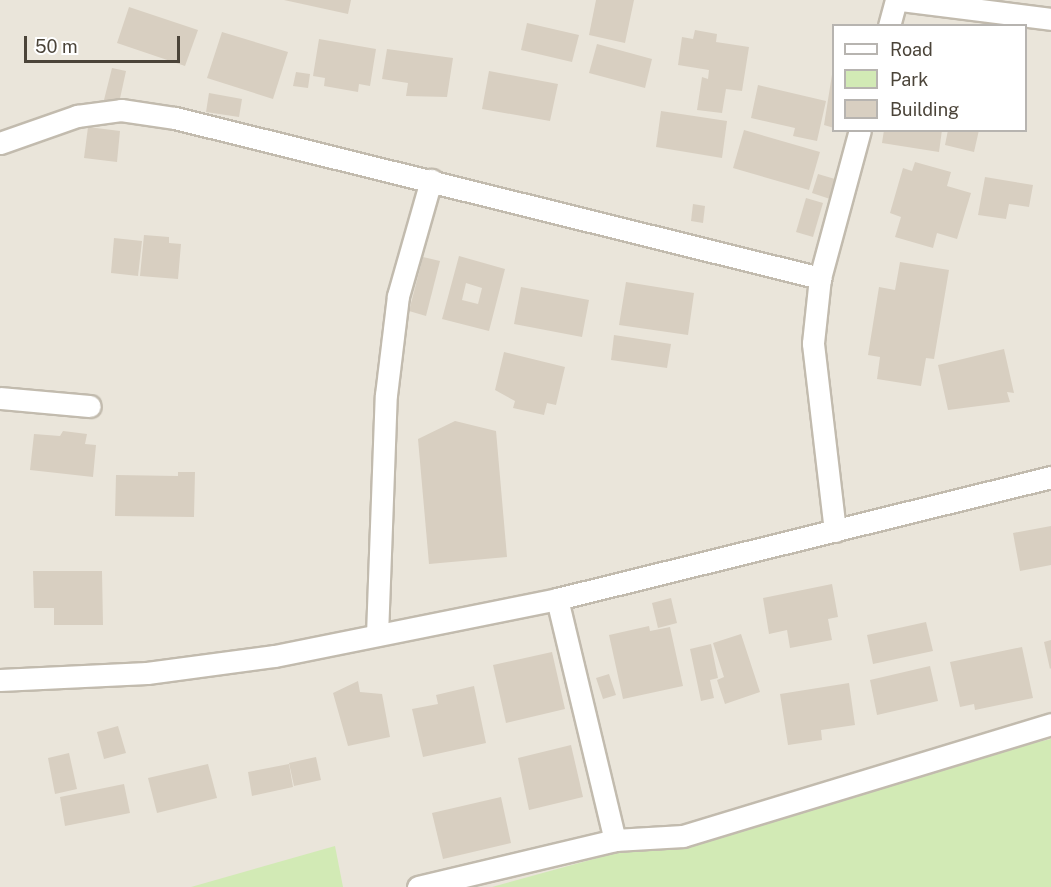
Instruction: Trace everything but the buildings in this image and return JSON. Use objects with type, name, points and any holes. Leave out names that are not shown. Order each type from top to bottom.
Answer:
[{"type":"street","points":[[890,24],[896,0]]},
{"type":"street","points":[[901,0],[1051,19]]},
{"type":"street","points":[[0,143],[77,116],[121,110],[431,180],[820,278]]},
{"type":"street","points":[[835,531],[813,343],[820,278],[859,132]]},
{"type":"street","points":[[377,635],[386,395],[398,296],[431,180]]},
{"type":"street","points":[[0,398],[90,406]]},
{"type":"street","points":[[0,680],[147,673],[377,635],[557,599],[1051,477]]},
{"type":"street","points":[[557,599],[615,840]]},
{"type":"street","points":[[418,887],[615,840],[683,836],[1051,724]]},
{"type":"shaded area","points":[[0,0],[1051,0],[1051,887],[0,887]]},
{"type":"green space","points":[[1051,739],[1051,887],[492,887],[936,765]]},
{"type":"green space","points":[[335,846],[343,887],[191,887]]}]
